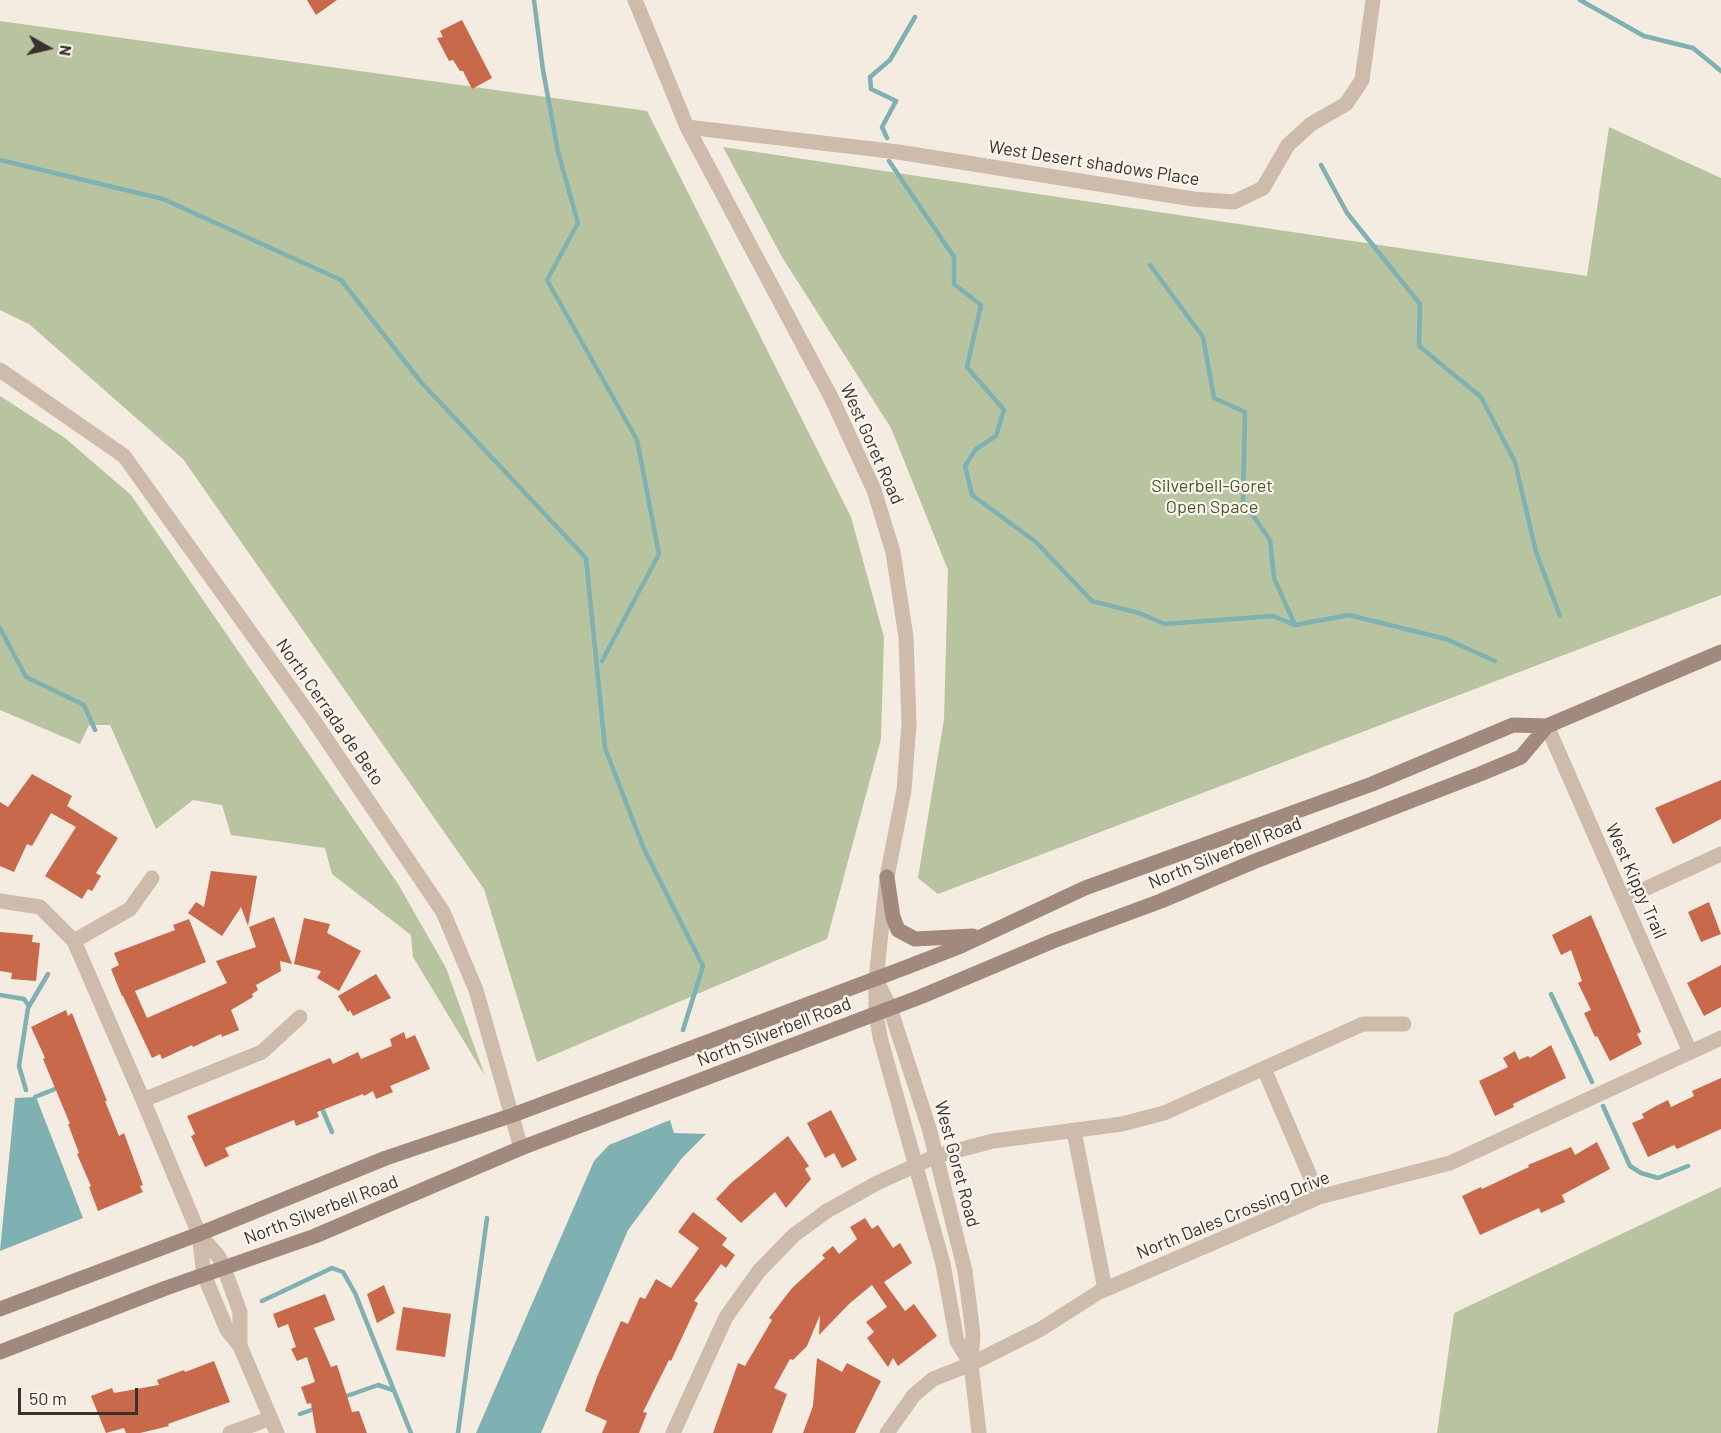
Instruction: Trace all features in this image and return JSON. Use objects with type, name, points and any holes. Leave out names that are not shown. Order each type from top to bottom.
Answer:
[{"type":"main road","name":"North Silverbell Road","points":[[0,1309],[199,1234],[386,1158],[513,1115],[876,980],[985,935],[1086,888],[1372,784],[1513,725],[1547,726],[1721,652]]},
{"type":"main road","name":"North Silverbell Road","points":[[0,1352],[315,1236],[521,1148],[883,1011],[1053,941],[1161,901],[1253,862],[1521,757],[1547,726]]},
{"type":"main road","points":[[887,877],[893,917],[898,930],[915,939],[985,935]]},
{"type":"street","name":"West Goret Road","points":[[635,0],[687,127],[833,401],[874,490],[893,552],[906,638],[909,724],[904,790],[887,877],[876,980],[883,1011],[929,1128],[965,1271],[973,1334],[971,1364],[979,1433]]},
{"type":"street","name":"West Desert shadows Place","points":[[687,127],[898,152],[1193,199],[1234,202],[1263,188],[1288,145],[1311,124],[1346,104],[1362,80],[1373,0]]},
{"type":"street","name":"North Cerrada de Beto","points":[[0,370],[124,456],[312,718],[443,912],[476,990],[521,1148]]},
{"type":"street","name":"West Kippy Trail","points":[[1547,726],[1690,1052]]},
{"type":"street","points":[[1623,899],[1721,854]]},
{"type":"street","points":[[74,941],[130,909],[152,878]]},
{"type":"street","points":[[0,901],[40,907],[74,941],[199,1234],[204,1275],[227,1330],[240,1346],[277,1433]]},
{"type":"street","name":"West Goret Road","points":[[883,1011],[880,1036],[917,1164],[945,1274],[957,1341],[971,1364]]},
{"type":"street","points":[[142,1100],[262,1052],[300,1017]]},
{"type":"street","points":[[674,1433],[726,1317],[759,1271],[794,1235],[827,1210],[936,1156],[993,1141],[1122,1124],[1164,1113],[1363,1024],[1404,1024]]},
{"type":"street","name":"North Dales Crossing Drive","points":[[887,1433],[914,1395],[933,1379],[971,1364],[1041,1329],[1105,1289],[1319,1197],[1450,1163],[1721,1038]]},
{"type":"street","points":[[1264,1068],[1319,1197]]},
{"type":"street","points":[[1074,1131],[1105,1289]]},
{"type":"street","points":[[199,1234],[219,1257],[224,1268],[240,1312],[240,1346]]},
{"type":"street","points":[[230,1433],[271,1418]]},
{"type":"green space","points":[[0,21],[647,111],[851,517],[884,637],[881,739],[827,939],[537,1062],[484,889],[183,459],[29,324],[0,310]]},
{"type":"green space","name":"Silverbell-Goret Open Space","points":[[1609,127],[1721,178],[1721,595],[938,894],[918,878],[944,719],[948,570],[891,428],[782,257],[723,147],[1587,276]]},
{"type":"green space","points":[[0,396],[65,438],[131,495],[398,884],[446,968],[485,1076],[413,957],[411,935],[332,874],[325,848],[231,835],[222,805],[193,800],[156,829],[110,725],[89,725],[80,744],[0,710]]},
{"type":"green space","points":[[1721,1187],[1721,1433],[1437,1433],[1454,1313]]},
{"type":"water","points":[[36,1097],[83,1218],[0,1251],[15,1098]]},
{"type":"water","points":[[670,1120],[674,1133],[706,1134],[682,1158],[628,1230],[541,1433],[476,1433],[594,1161],[609,1145]]},
{"type":"building","points":[[307,0],[337,0],[316,15]]},
{"type":"building","points":[[462,20],[492,78],[472,89],[463,71],[460,71],[453,60],[449,61],[437,38],[443,37],[440,31]]},
{"type":"building","points":[[32,774],[72,796],[67,806],[118,838],[96,873],[101,876],[92,891],[88,889],[82,899],[45,876],[76,827],[51,813],[32,846],[27,844],[14,872],[0,866],[0,802],[8,807]]},
{"type":"building","points":[[1721,780],[1721,819],[1673,844],[1655,808]]},
{"type":"building","points":[[211,871],[257,876],[248,926],[241,907],[222,936],[188,913],[196,902],[204,907]]},
{"type":"building","points":[[1709,902],[1721,934],[1701,942],[1688,912]]},
{"type":"building","points":[[1591,915],[1641,1032],[1637,1034],[1642,1044],[1610,1061],[1584,1013],[1591,1010],[1578,983],[1582,981],[1571,950],[1561,955],[1552,935]]},
{"type":"building","points":[[274,917],[292,964],[280,961],[281,971],[256,985],[258,990],[252,994],[253,997],[231,1010],[239,1030],[222,1037],[221,1034],[162,1059],[160,1054],[152,1058],[111,969],[119,965],[114,953],[175,930],[173,925],[189,919],[206,962],[135,991],[147,1018],[227,983],[216,961],[256,947],[249,927]]},
{"type":"building","points":[[304,918],[330,924],[327,933],[361,951],[339,991],[317,978],[321,971],[294,964]]},
{"type":"building","points":[[0,932],[33,935],[32,942],[40,943],[36,981],[11,979],[12,973],[0,971]]},
{"type":"building","points":[[1721,965],[1721,1007],[1704,1016],[1687,983]]},
{"type":"building","points":[[376,974],[391,998],[353,1016],[338,996]]},
{"type":"building","points":[[66,1010],[68,1016],[72,1013],[119,1136],[124,1133],[143,1185],[140,1186],[143,1192],[98,1211],[89,1187],[91,1186],[77,1154],[79,1153],[68,1124],[70,1124],[31,1027]]},
{"type":"building","points":[[404,1032],[406,1039],[415,1035],[430,1069],[390,1086],[393,1092],[376,1099],[373,1091],[364,1096],[363,1094],[317,1112],[319,1117],[296,1126],[294,1120],[225,1148],[229,1156],[205,1167],[191,1136],[195,1134],[187,1116],[330,1058],[333,1064],[358,1052],[361,1059],[392,1046],[390,1039]]},
{"type":"building","points":[[1551,1045],[1566,1078],[1513,1104],[1514,1107],[1495,1116],[1479,1081],[1508,1067],[1503,1058],[1515,1051],[1519,1060],[1528,1056],[1530,1058]]},
{"type":"building","points":[[1721,1078],[1721,1129],[1677,1149],[1674,1145],[1648,1157],[1632,1123],[1644,1118],[1642,1114],[1656,1106],[1668,1100],[1671,1107],[1694,1096],[1692,1091]]},
{"type":"building","points":[[831,1110],[857,1160],[842,1168],[834,1153],[825,1158],[807,1123]]},
{"type":"building","points":[[788,1136],[809,1166],[805,1169],[811,1179],[786,1208],[775,1192],[741,1223],[716,1199],[731,1183]]},
{"type":"building","points":[[1597,1142],[1610,1169],[1562,1195],[1565,1202],[1541,1213],[1539,1208],[1480,1235],[1462,1196],[1481,1187],[1482,1189],[1529,1167],[1528,1165],[1571,1147],[1575,1155]]},
{"type":"building","points":[[693,1212],[727,1238],[722,1245],[735,1255],[726,1268],[721,1264],[694,1301],[698,1303],[671,1361],[669,1360],[643,1412],[647,1413],[639,1433],[602,1433],[607,1421],[585,1411],[597,1377],[621,1321],[628,1324],[640,1297],[645,1299],[656,1279],[671,1288],[699,1248],[678,1232]]},
{"type":"building","points":[[865,1218],[872,1229],[878,1225],[893,1248],[900,1243],[912,1263],[884,1282],[905,1311],[914,1304],[937,1336],[898,1366],[893,1358],[888,1367],[867,1338],[874,1332],[866,1322],[887,1307],[872,1285],[850,1303],[819,1335],[820,1315],[807,1346],[793,1360],[790,1359],[774,1388],[787,1394],[772,1433],[713,1433],[738,1363],[745,1366],[772,1320],[769,1318],[792,1288],[825,1258],[822,1255],[833,1246],[839,1254],[857,1239],[850,1227]]},
{"type":"building","points":[[384,1285],[395,1313],[377,1323],[367,1294]]},
{"type":"building","points":[[325,1294],[335,1320],[314,1328],[331,1367],[337,1365],[352,1412],[359,1411],[367,1433],[316,1433],[311,1403],[307,1404],[301,1387],[315,1382],[307,1357],[297,1361],[291,1349],[296,1347],[288,1324],[278,1328],[273,1314]]},
{"type":"building","points":[[403,1307],[451,1314],[445,1357],[396,1350]]},
{"type":"building","points":[[817,1358],[842,1372],[847,1363],[881,1381],[855,1433],[803,1433],[813,1406]]},
{"type":"building","points":[[214,1361],[230,1402],[168,1424],[169,1426],[140,1433],[126,1433],[124,1428],[106,1433],[91,1396],[112,1388],[114,1393],[159,1385],[157,1380]]},
{"type":"waterway","points":[[534,0],[543,70],[558,152],[578,223],[547,280],[637,440],[659,554],[602,661]]},
{"type":"waterway","points":[[1580,0],[1644,36],[1693,48],[1721,71]]},
{"type":"waterway","points":[[887,138],[882,127],[896,101],[871,89],[870,77],[890,60],[915,17]]},
{"type":"waterway","points":[[0,160],[163,199],[341,280],[421,382],[586,558],[605,748],[644,849],[703,966],[683,1030]]},
{"type":"waterway","points":[[889,161],[954,257],[954,284],[981,305],[967,367],[1004,410],[996,436],[976,449],[965,466],[972,495],[1036,542],[1092,601],[1139,613],[1165,624],[1273,616],[1295,625],[1349,615],[1446,639],[1495,661]]},
{"type":"waterway","points":[[1321,165],[1347,213],[1420,304],[1419,346],[1481,397],[1515,462],[1536,552],[1560,616]]},
{"type":"waterway","points":[[1150,265],[1203,337],[1214,398],[1245,412],[1243,501],[1270,540],[1274,578],[1295,625]]},
{"type":"waterway","points":[[0,628],[26,677],[84,705],[95,730]]},
{"type":"waterway","points":[[26,1090],[19,1066],[28,1008],[48,974]]},
{"type":"waterway","points":[[1551,994],[1592,1082]]},
{"type":"waterway","points":[[0,995],[24,999],[29,1006]]},
{"type":"waterway","points":[[35,1097],[60,1087]]},
{"type":"waterway","points":[[320,1104],[332,1132]]},
{"type":"waterway","points":[[1603,1106],[1630,1166],[1641,1173],[1658,1178],[1688,1166]]},
{"type":"waterway","points":[[458,1433],[487,1218]]},
{"type":"waterway","points":[[262,1301],[332,1268],[343,1272],[355,1293],[411,1433]]},
{"type":"waterway","points":[[341,1398],[378,1385],[393,1390]]},
{"type":"waterway","points":[[300,1414],[317,1408]]}]
